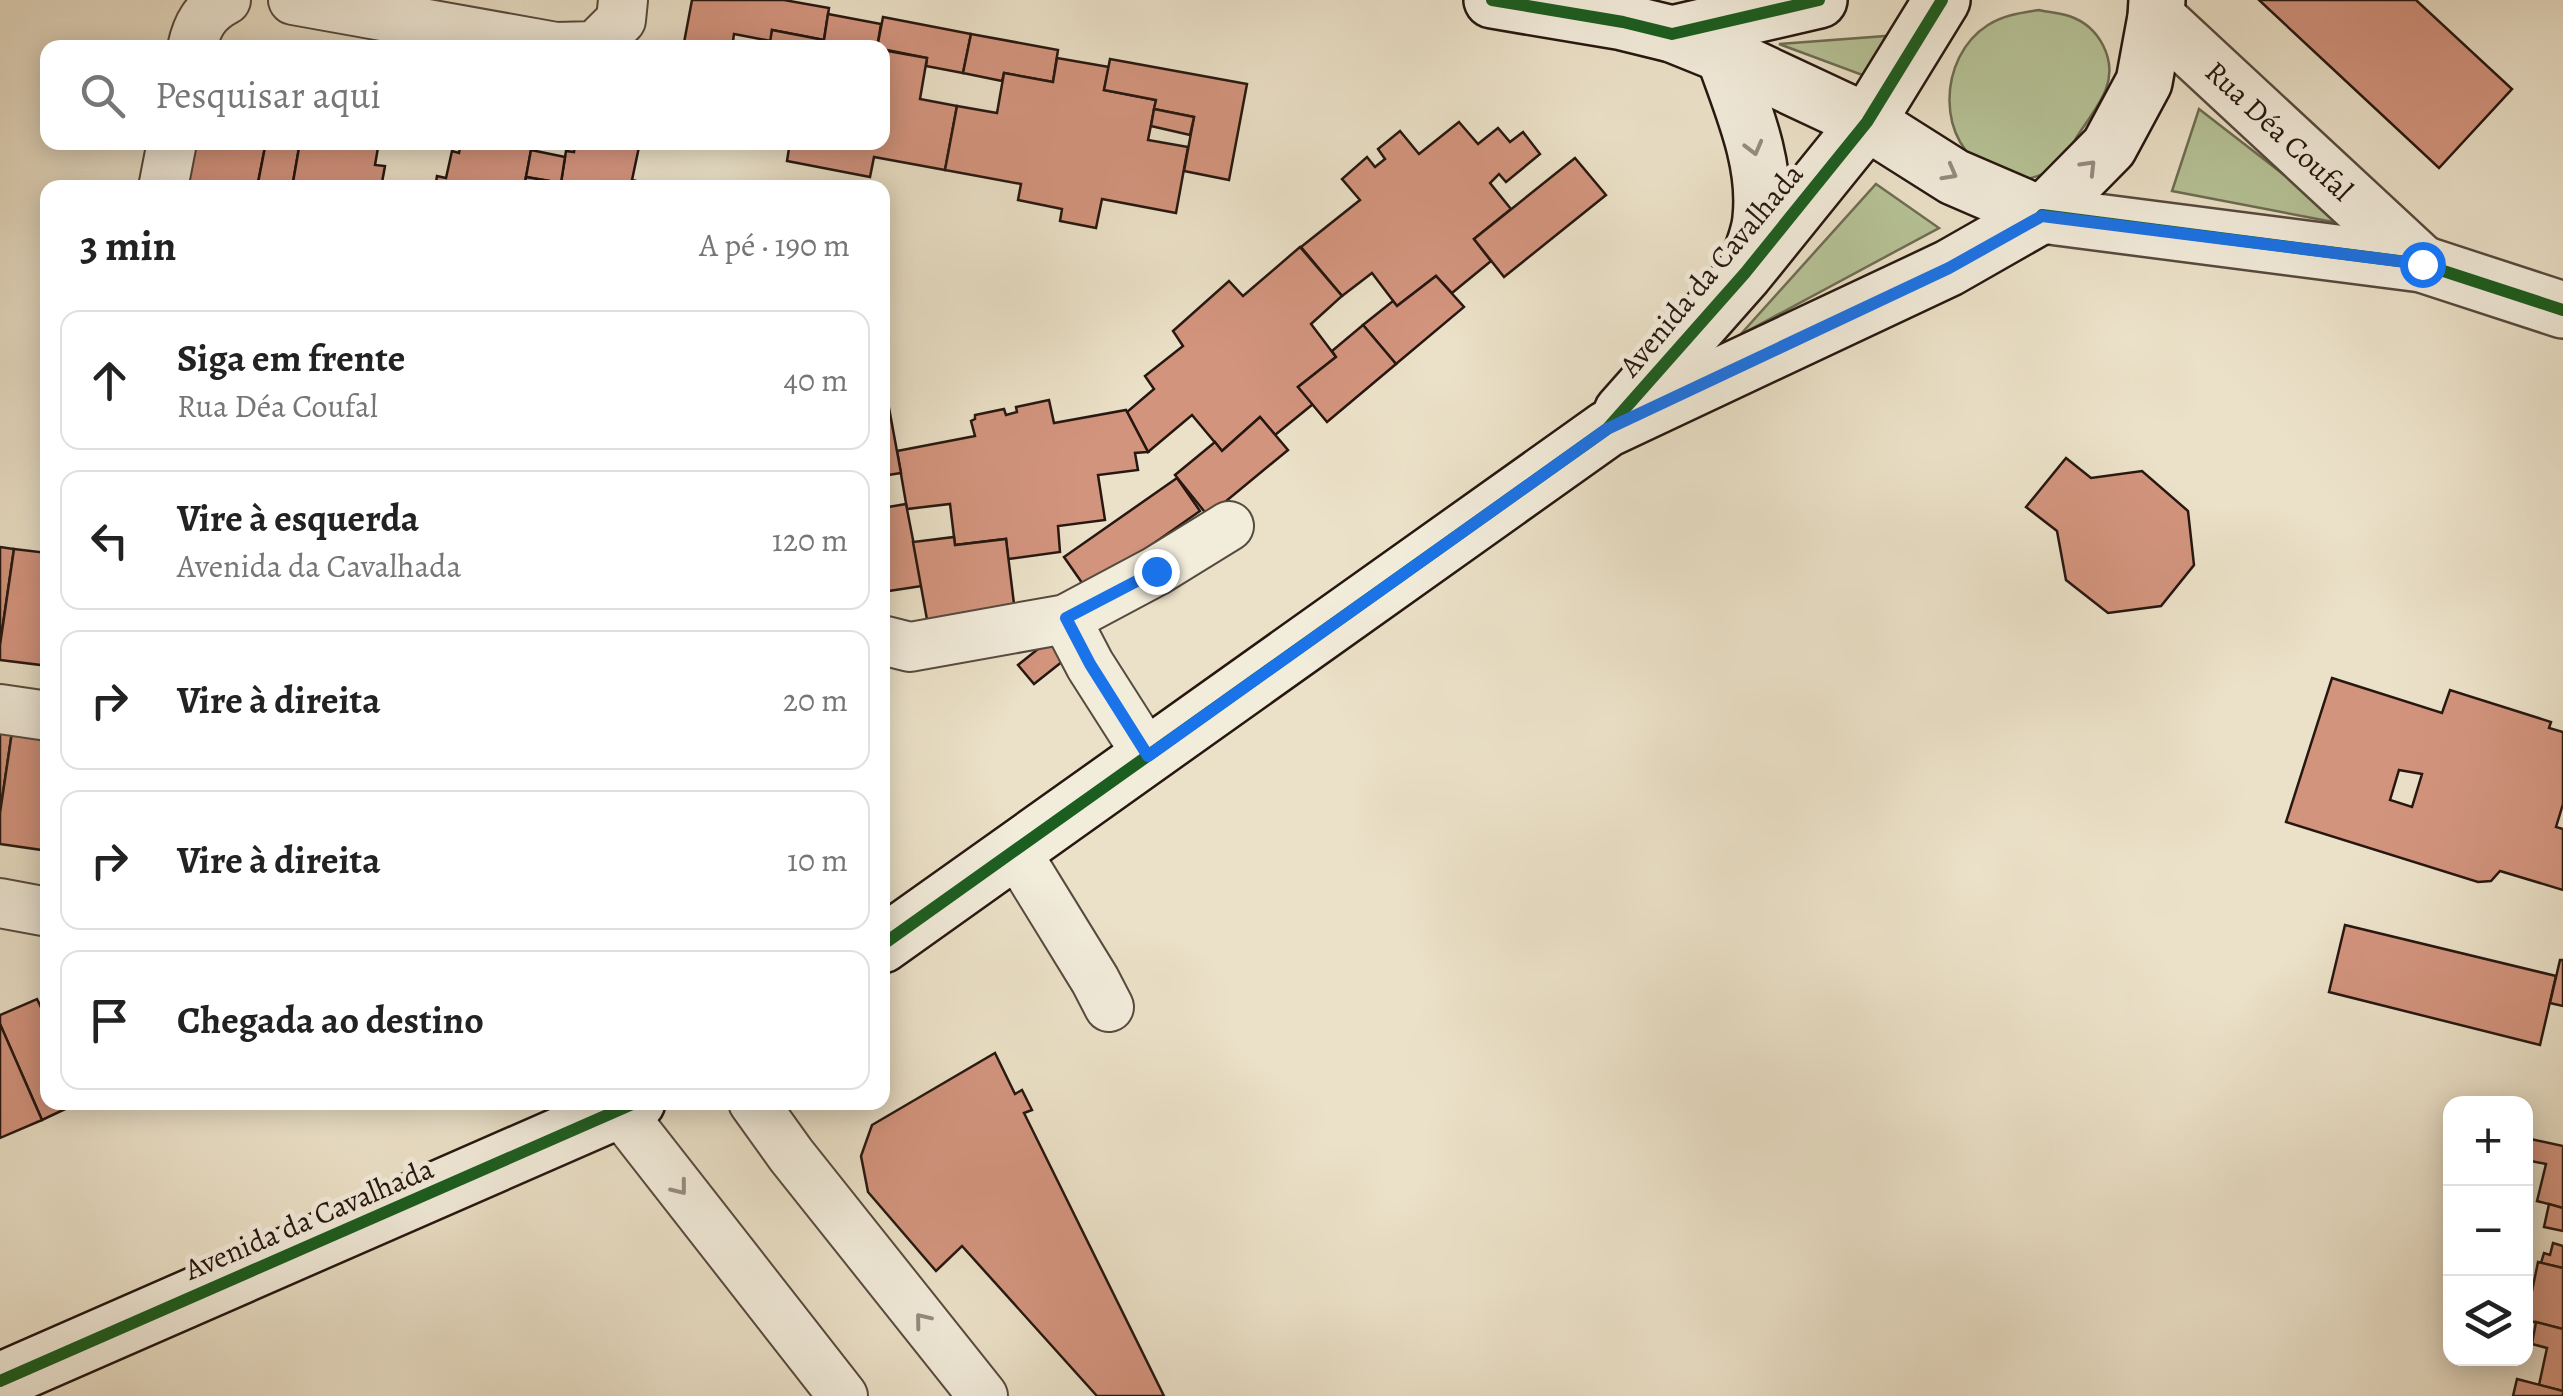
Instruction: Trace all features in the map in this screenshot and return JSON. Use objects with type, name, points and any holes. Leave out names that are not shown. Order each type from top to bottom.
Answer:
[{"type":"main road","name":"Rua Déa Coufal","points":[[1492,0],[1642,19],[1819,0]]},
{"type":"main road","name":"Avenida da Cavalhada","points":[[1607,429],[1746,273],[1867,122],[1942,0]]},
{"type":"main road","name":"Rua Déa Coufal","points":[[2149,6],[2422,264]]},
{"type":"main road","name":"Avenida da Cavalhada","points":[[890,938],[1607,429],[1949,268],[2042,216],[2108,146],[2144,82],[2149,6]]},
{"type":"main road","name":"Rua Déa Coufal","points":[[1642,19],[1867,122],[1954,177],[2042,216],[2422,264],[2563,310]]},
{"type":"main road","points":[[1724,55],[1757,156],[1762,186],[1761,221],[1746,273]]},
{"type":"main road","name":"Avenida da Cavalhada","points":[[0,1380],[614,1110]]},
{"type":"street","points":[[194,40],[210,9],[226,0]]},
{"type":"street","points":[[293,0],[522,40]]},
{"type":"street","points":[[600,40],[621,20],[623,0]]},
{"type":"street","points":[[165,180],[170,150]]},
{"type":"street","points":[[890,642],[910,647],[1066,618],[1156,571],[1229,526]]},
{"type":"street","points":[[1066,618],[1148,756]]},
{"type":"street","points":[[0,709],[40,715]]},
{"type":"street","points":[[1015,850],[1110,1007]]},
{"type":"street","points":[[0,904],[40,911]]},
{"type":"street","points":[[629,1110],[842,1396]]},
{"type":"street","points":[[759,1110],[790,1155],[983,1396]]},
{"type":"green space","points":[[2039,10],[2069,16],[2089,27],[2107,55],[2109,78],[2100,101],[2061,161],[2037,176],[2013,179],[1973,159],[1960,142],[1952,122],[1952,79],[1971,39],[1988,25]]},
{"type":"green space","points":[[1886,36],[1865,76],[1779,44]]},
{"type":"green space","points":[[2199,109],[2349,225],[2172,191]]},
{"type":"green space","points":[[1876,184],[1939,228],[1740,335]]},
{"type":"building","points":[[692,0],[784,0],[829,8],[824,40],[772,30],[771,40],[734,34],[733,40],[684,40]]},
{"type":"building","points":[[2259,0],[2416,0],[2512,89],[2439,168]]},
{"type":"building","points":[[828,14],[881,24],[878,40],[824,40]]},
{"type":"building","points":[[883,17],[971,34],[963,73],[926,66],[927,58],[890,51],[890,40],[879,40]]},
{"type":"building","points":[[772,30],[824,40],[770,40]]},
{"type":"building","points":[[971,34],[1058,50],[1053,82],[1004,73],[1002,81],[963,73]]},
{"type":"building","points":[[890,51],[927,58],[920,99],[957,106],[945,170],[874,157],[870,177],[787,161],[789,150],[890,150]]},
{"type":"building","points":[[1057,58],[1109,67],[1104,90],[1156,100],[1148,140],[1188,147],[1176,213],[1102,199],[1096,228],[1060,221],[1062,209],[1018,200],[1021,184],[945,170],[957,106],[997,113],[1004,73],[1053,82]]},
{"type":"building","points":[[1110,59],[1247,84],[1229,180],[1184,171],[1194,117],[1154,109],[1156,100],[1104,90]]},
{"type":"building","points":[[1154,109],[1194,117],[1190,135],[1151,126]]},
{"type":"building","points":[[1459,122],[1478,144],[1498,128],[1510,142],[1523,132],[1540,154],[1506,182],[1499,174],[1490,183],[1511,209],[1474,239],[1491,261],[1452,293],[1436,276],[1397,306],[1372,273],[1342,296],[1301,247],[1360,200],[1342,179],[1367,157],[1375,167],[1385,159],[1378,149],[1400,131],[1419,154]]},
{"type":"building","points":[[177,150],[264,150],[259,180],[179,180]]},
{"type":"building","points":[[264,150],[299,150],[293,180],[259,180]]},
{"type":"building","points":[[299,150],[378,150],[375,165],[385,166],[382,180],[293,180]]},
{"type":"building","points":[[531,150],[525,180],[436,180],[437,176],[446,178],[452,151]]},
{"type":"building","points":[[531,150],[565,157],[561,180],[526,177]]},
{"type":"building","points":[[638,150],[632,180],[561,180],[566,151]]},
{"type":"building","points":[[1575,158],[1606,195],[1504,277],[1474,239]]},
{"type":"building","points":[[1300,247],[1342,296],[1311,324],[1336,357],[1298,387],[1313,404],[1275,435],[1260,417],[1222,451],[1192,415],[1148,452],[1127,412],[1154,389],[1145,376],[1183,346],[1173,331],[1229,281],[1243,296]]},
{"type":"building","points":[[1436,276],[1464,307],[1396,364],[1363,325],[1393,301],[1397,306]]},
{"type":"building","points":[[1363,325],[1396,364],[1327,422],[1298,387],[1336,357],[1332,351]]},
{"type":"building","points":[[1049,400],[1054,423],[1126,410],[1148,452],[1135,453],[1138,470],[1098,475],[1105,520],[1058,526],[1060,552],[1008,559],[1006,539],[955,545],[950,504],[907,509],[897,451],[975,436],[971,421],[975,415],[1004,409],[1006,415],[1017,412],[1016,407]]},
{"type":"building","points":[[890,413],[901,473],[890,475]]},
{"type":"building","points":[[1260,417],[1288,450],[1208,516],[1175,475],[1215,442],[1222,451]]},
{"type":"building","points":[[2066,458],[2091,478],[2142,471],[2188,511],[2194,565],[2161,606],[2108,613],[2066,580],[2057,531],[2026,507]]},
{"type":"building","points":[[1177,478],[1200,511],[1087,590],[1064,557]]},
{"type":"building","points":[[906,504],[922,586],[890,591],[890,507]]},
{"type":"building","points":[[954,537],[955,545],[1006,539],[1015,612],[928,625],[913,542]]},
{"type":"building","points":[[0,547],[14,549],[0,645]]},
{"type":"building","points":[[14,549],[40,552],[40,665],[0,660]]},
{"type":"building","points":[[1053,637],[1068,657],[1034,684],[1018,665]]},
{"type":"building","points":[[2332,678],[2442,713],[2450,690],[2551,722],[2549,728],[2563,732],[2563,804],[2556,827],[2563,829],[2563,890],[2500,871],[2491,881],[2478,882],[2286,822]],"holes":[[[2399,770],[2422,774],[2412,807],[2390,800]]]},
{"type":"building","points":[[0,730],[12,732],[0,813]]},
{"type":"building","points":[[12,732],[40,736],[40,850],[0,844],[0,813]]},
{"type":"building","points":[[2345,925],[2556,976],[2540,1045],[2329,992]]},
{"type":"building","points":[[2563,960],[2563,1006],[2550,1003]]},
{"type":"building","points":[[37,999],[40,1110],[63,1110],[42,1120],[0,1024],[0,1015]]},
{"type":"building","points":[[0,1024],[42,1120],[0,1138]]},
{"type":"building","points":[[995,1053],[1015,1094],[1022,1090],[1032,1110],[1024,1113],[1164,1396],[1097,1396],[962,1246],[936,1271],[868,1192],[861,1156],[872,1125]]},
{"type":"building","points":[[2533,1140],[2563,1146],[2563,1208],[2537,1201],[2546,1164],[2533,1161]]},
{"type":"building","points":[[2549,1204],[2563,1208],[2563,1231],[2544,1227]]},
{"type":"building","points":[[2553,1243],[2563,1246],[2563,1268],[2541,1263],[2544,1253],[2550,1255]]},
{"type":"building","points":[[2538,1262],[2563,1268],[2563,1329],[2533,1322]]},
{"type":"building","points":[[2536,1322],[2563,1329],[2563,1391],[2539,1385],[2547,1348],[2533,1344]]},
{"type":"building","points":[[2517,1379],[2563,1391],[2563,1396],[2513,1396]]},
{"type":"cycle path","points":[[1492,0],[1672,34],[1819,0]]},
{"type":"cycle path","points":[[890,939],[1607,429],[1745,273],[1867,122],[1942,0]]},
{"type":"cycle path","points":[[2042,215],[2422,264],[2563,310]]},
{"type":"cycle path","points":[[0,1381],[619,1110]]},
{"type":"route","points":[[1156,571],[1066,618],[1148,756],[1607,429],[1949,268],[2042,216],[2422,264]]}]
